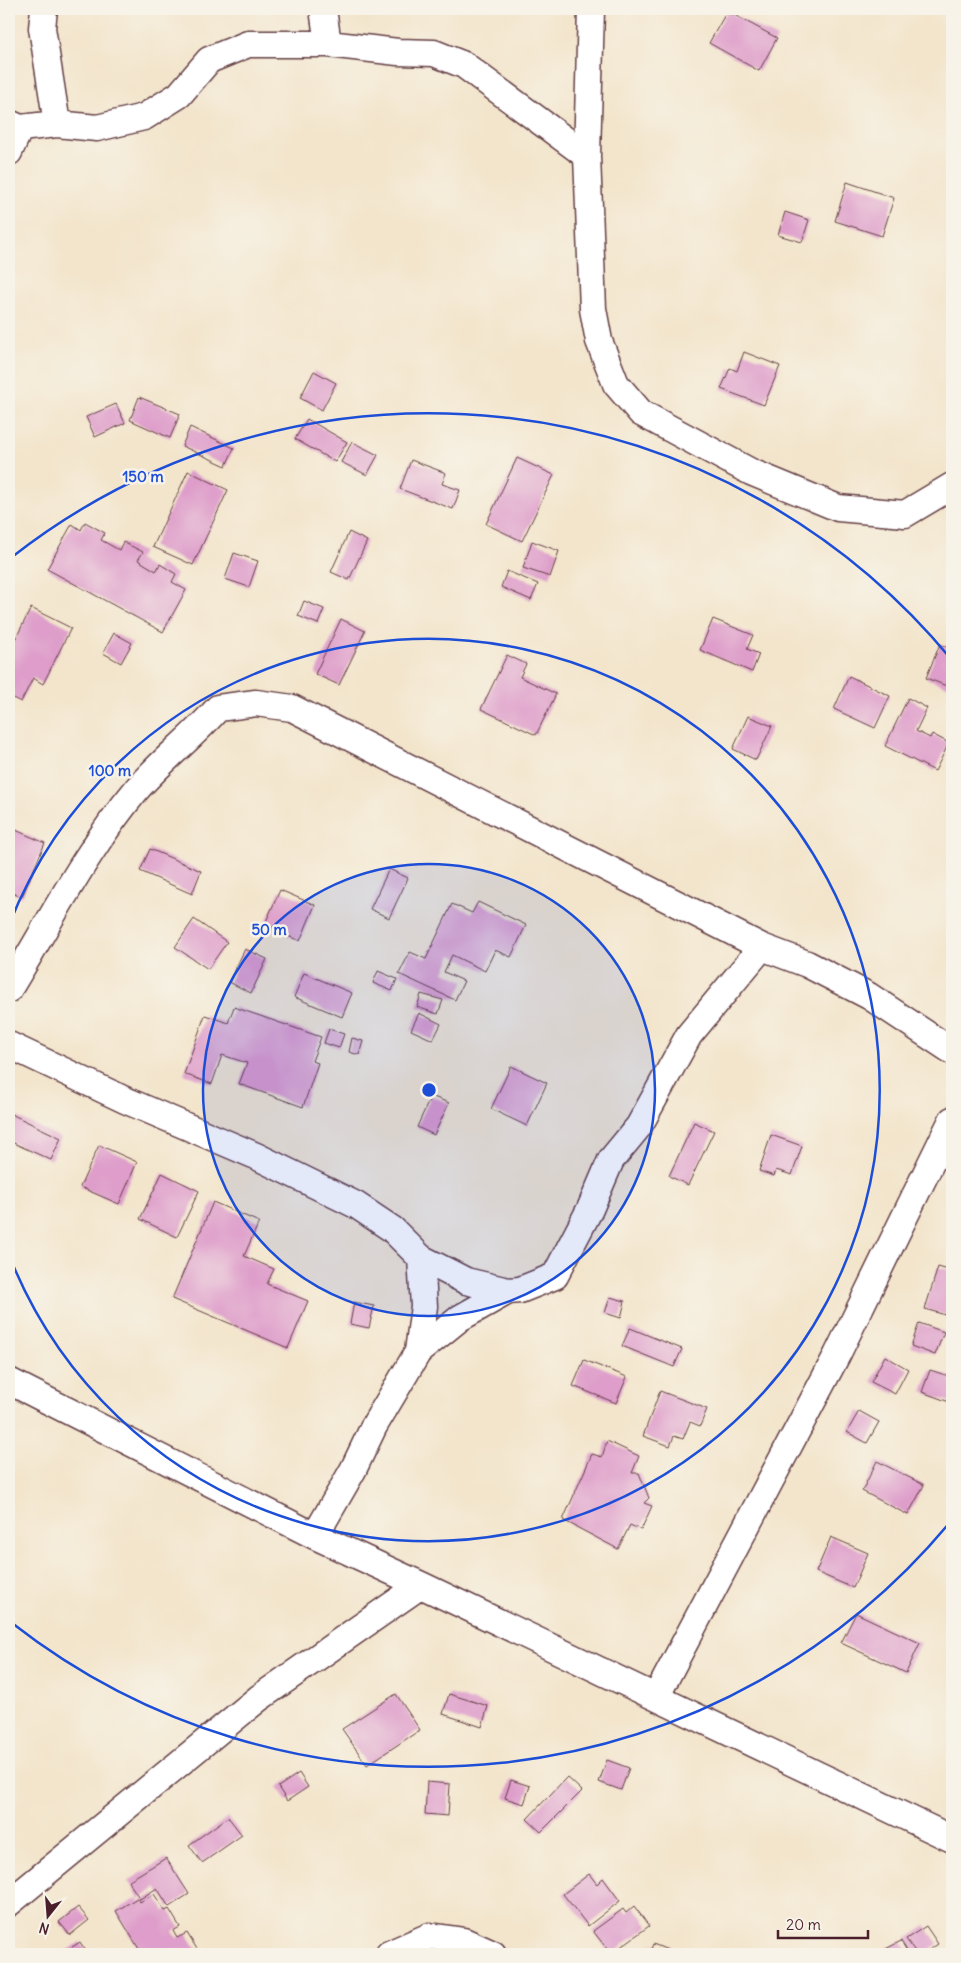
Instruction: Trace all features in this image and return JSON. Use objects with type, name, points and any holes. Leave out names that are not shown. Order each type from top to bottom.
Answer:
[{"type":"street","points":[[44,9],[42,28],[57,124]]},
{"type":"street","points":[[323,9],[328,44]]},
{"type":"street","points":[[591,9],[587,156],[593,309],[599,341],[616,384],[641,413],[751,472],[838,508],[905,514],[952,486]]},
{"type":"street","points":[[9,152],[14,125],[57,124],[98,128],[144,117],[179,95],[209,60],[248,44],[328,44],[398,52],[434,53],[464,65],[587,156]]},
{"type":"street","points":[[9,989],[85,860],[137,790],[174,751],[204,725],[218,708],[256,703],[292,708],[762,947],[807,964],[869,996],[952,1051]]},
{"type":"street","points":[[9,1045],[125,1100],[256,1156],[356,1205],[392,1229],[421,1258],[466,1281],[508,1291],[520,1290],[555,1276],[590,1209],[611,1160],[639,1126],[689,1035],[762,947]]},
{"type":"street","points":[[656,1697],[838,1355],[952,1120]]},
{"type":"street","points":[[418,1352],[424,1306],[421,1258]]},
{"type":"street","points":[[315,1536],[353,1470],[374,1426],[418,1352],[460,1318],[508,1291]]},
{"type":"street","points":[[9,1381],[315,1536],[952,1839]]},
{"type":"street","points":[[9,1903],[259,1698],[421,1585]]},
{"type":"street","points":[[389,1954],[430,1936],[464,1941],[493,1954]]},
{"type":"building","points":[[727,11],[777,38],[759,71],[709,43]]},
{"type":"building","points":[[847,182],[894,198],[882,236],[835,221]]},
{"type":"building","points":[[785,212],[809,220],[802,242],[778,235]]},
{"type":"building","points":[[744,352],[780,366],[764,405],[721,389],[730,368],[737,371]]},
{"type":"building","points":[[314,371],[336,383],[322,410],[300,398]]},
{"type":"building","points":[[139,397],[180,414],[170,438],[130,420]]},
{"type":"building","points":[[116,404],[125,423],[95,437],[86,417]]},
{"type":"building","points":[[307,419],[347,442],[335,462],[295,439]]},
{"type":"building","points":[[190,427],[234,448],[226,466],[182,446]]},
{"type":"building","points":[[352,442],[378,455],[367,475],[341,462]]},
{"type":"building","points":[[517,458],[554,475],[522,541],[486,524]]},
{"type":"building","points":[[411,460],[446,473],[442,484],[460,490],[453,509],[400,489]]},
{"type":"building","points":[[188,471],[228,490],[193,565],[153,547]]},
{"type":"building","points":[[85,522],[105,533],[101,540],[119,550],[123,542],[143,552],[138,560],[156,571],[160,564],[176,574],[172,582],[186,590],[163,632],[47,569],[72,524],[81,530]]},
{"type":"building","points":[[349,532],[367,541],[349,580],[331,572]]},
{"type":"building","points":[[532,541],[559,551],[550,577],[523,568]]},
{"type":"building","points":[[234,553],[258,561],[249,587],[225,579]]},
{"type":"building","points":[[507,571],[538,584],[531,600],[501,587]]},
{"type":"building","points":[[304,601],[324,609],[318,624],[298,616]]},
{"type":"building","points":[[31,608],[71,628],[43,684],[33,678],[21,702],[9,696],[9,657],[13,649],[11,648]]},
{"type":"building","points":[[341,619],[365,631],[339,685],[315,674]]},
{"type":"building","points":[[713,619],[753,635],[747,649],[759,654],[752,672],[700,650]]},
{"type":"building","points":[[114,633],[132,643],[121,663],[103,653]]},
{"type":"building","points":[[940,644],[952,649],[952,688],[926,678]]},
{"type":"building","points":[[507,655],[526,664],[520,677],[556,694],[536,735],[481,709]]},
{"type":"building","points":[[849,676],[890,696],[875,728],[834,709]]},
{"type":"building","points":[[908,698],[927,708],[916,731],[930,738],[932,734],[949,743],[935,771],[885,746]]},
{"type":"building","points":[[748,716],[772,726],[756,760],[733,749]]},
{"type":"building","points":[[9,827],[45,843],[22,897],[9,892]]},
{"type":"building","points":[[150,849],[201,871],[192,894],[140,871]]},
{"type":"building","points":[[389,869],[408,878],[389,918],[370,909]]},
{"type":"building","points":[[280,890],[315,905],[300,941],[264,926]]},
{"type":"building","points":[[478,902],[526,925],[511,957],[495,950],[485,971],[452,955],[444,972],[464,981],[455,1000],[399,974],[410,952],[426,959],[452,904],[472,913]]},
{"type":"building","points":[[194,919],[227,942],[208,969],[175,947]]},
{"type":"building","points":[[245,949],[267,959],[251,993],[229,982]]},
{"type":"building","points":[[378,971],[397,979],[392,991],[373,983]]},
{"type":"building","points":[[304,973],[352,993],[342,1017],[294,997]]},
{"type":"building","points":[[421,994],[443,1000],[438,1014],[417,1007]]},
{"type":"building","points":[[234,1007],[321,1037],[312,1061],[318,1063],[303,1107],[239,1084],[247,1063],[222,1055],[212,1084],[184,1074],[205,1015],[228,1023]]},
{"type":"building","points":[[419,1013],[441,1024],[433,1040],[411,1030]]},
{"type":"building","points":[[329,1029],[344,1034],[339,1048],[324,1043]]},
{"type":"building","points":[[352,1038],[363,1041],[359,1055],[349,1052]]},
{"type":"building","points":[[511,1066],[547,1083],[527,1126],[491,1109]]},
{"type":"building","points":[[431,1096],[449,1103],[434,1135],[417,1127]]},
{"type":"building","points":[[9,1113],[61,1138],[51,1160],[9,1141]]},
{"type":"building","points":[[694,1122],[714,1131],[688,1185],[669,1176]]},
{"type":"building","points":[[771,1135],[802,1146],[792,1175],[776,1170],[774,1176],[759,1171]]},
{"type":"building","points":[[99,1145],[137,1162],[119,1204],[80,1187]]},
{"type":"building","points":[[162,1173],[199,1191],[177,1237],[140,1219]]},
{"type":"building","points":[[213,1202],[259,1222],[244,1256],[274,1269],[267,1284],[308,1301],[288,1348],[172,1299]]},
{"type":"building","points":[[938,1267],[952,1271],[952,1317],[925,1309]]},
{"type":"building","points":[[610,1297],[625,1301],[621,1318],[605,1313]]},
{"type":"building","points":[[354,1302],[374,1306],[369,1328],[350,1324]]},
{"type":"building","points":[[919,1323],[944,1332],[935,1355],[911,1346]]},
{"type":"building","points":[[630,1328],[682,1349],[674,1367],[622,1346]]},
{"type":"building","points":[[885,1356],[908,1369],[895,1394],[871,1382]]},
{"type":"building","points":[[584,1360],[627,1377],[616,1403],[573,1386]]},
{"type":"building","points":[[930,1370],[952,1377],[952,1403],[922,1392]]},
{"type":"building","points":[[660,1391],[707,1409],[700,1426],[690,1422],[683,1439],[674,1436],[670,1446],[643,1436]]},
{"type":"building","points":[[859,1411],[879,1422],[867,1443],[847,1432]]},
{"type":"building","points":[[607,1441],[639,1456],[632,1473],[639,1473],[649,1498],[644,1503],[652,1506],[641,1530],[630,1525],[618,1549],[563,1520],[592,1454],[602,1457]]},
{"type":"building","points":[[877,1461],[924,1485],[908,1515],[862,1491]]},
{"type":"building","points":[[831,1537],[868,1553],[853,1588],[816,1572]]},
{"type":"building","points":[[856,1613],[920,1643],[906,1673],[841,1643]]},
{"type":"building","points":[[396,1694],[420,1730],[367,1765],[342,1729]]},
{"type":"building","points":[[449,1694],[488,1706],[482,1727],[443,1714]]},
{"type":"building","points":[[607,1760],[629,1768],[621,1790],[599,1782]]},
{"type":"building","points":[[299,1773],[308,1787],[287,1801],[278,1787]]},
{"type":"building","points":[[567,1777],[582,1791],[541,1832],[527,1819]]},
{"type":"building","points":[[511,1780],[530,1786],[524,1804],[505,1798]]},
{"type":"building","points":[[427,1782],[450,1784],[448,1816],[425,1814]]},
{"type":"building","points":[[228,1817],[242,1835],[202,1863],[189,1845]]},
{"type":"building","points":[[166,1858],[189,1894],[169,1907],[157,1888],[140,1899],[128,1881]]},
{"type":"building","points":[[589,1874],[597,1884],[603,1878],[620,1901],[588,1926],[563,1894]]},
{"type":"building","points":[[154,1894],[165,1911],[169,1909],[180,1927],[173,1931],[177,1938],[187,1933],[197,1949],[192,1954],[142,1954],[116,1911],[137,1898],[140,1902]]},
{"type":"building","points":[[634,1906],[649,1926],[611,1954],[593,1931],[623,1909],[626,1913]]},
{"type":"building","points":[[78,1907],[89,1920],[70,1935],[59,1922]]},
{"type":"building","points":[[926,1926],[938,1944],[923,1954],[917,1954],[906,1939]]},
{"type":"building","points":[[901,1941],[909,1954],[876,1954]]},
{"type":"building","points":[[80,1942],[88,1954],[61,1954]]},
{"type":"building","points":[[653,1944],[678,1954],[649,1954]]}]
